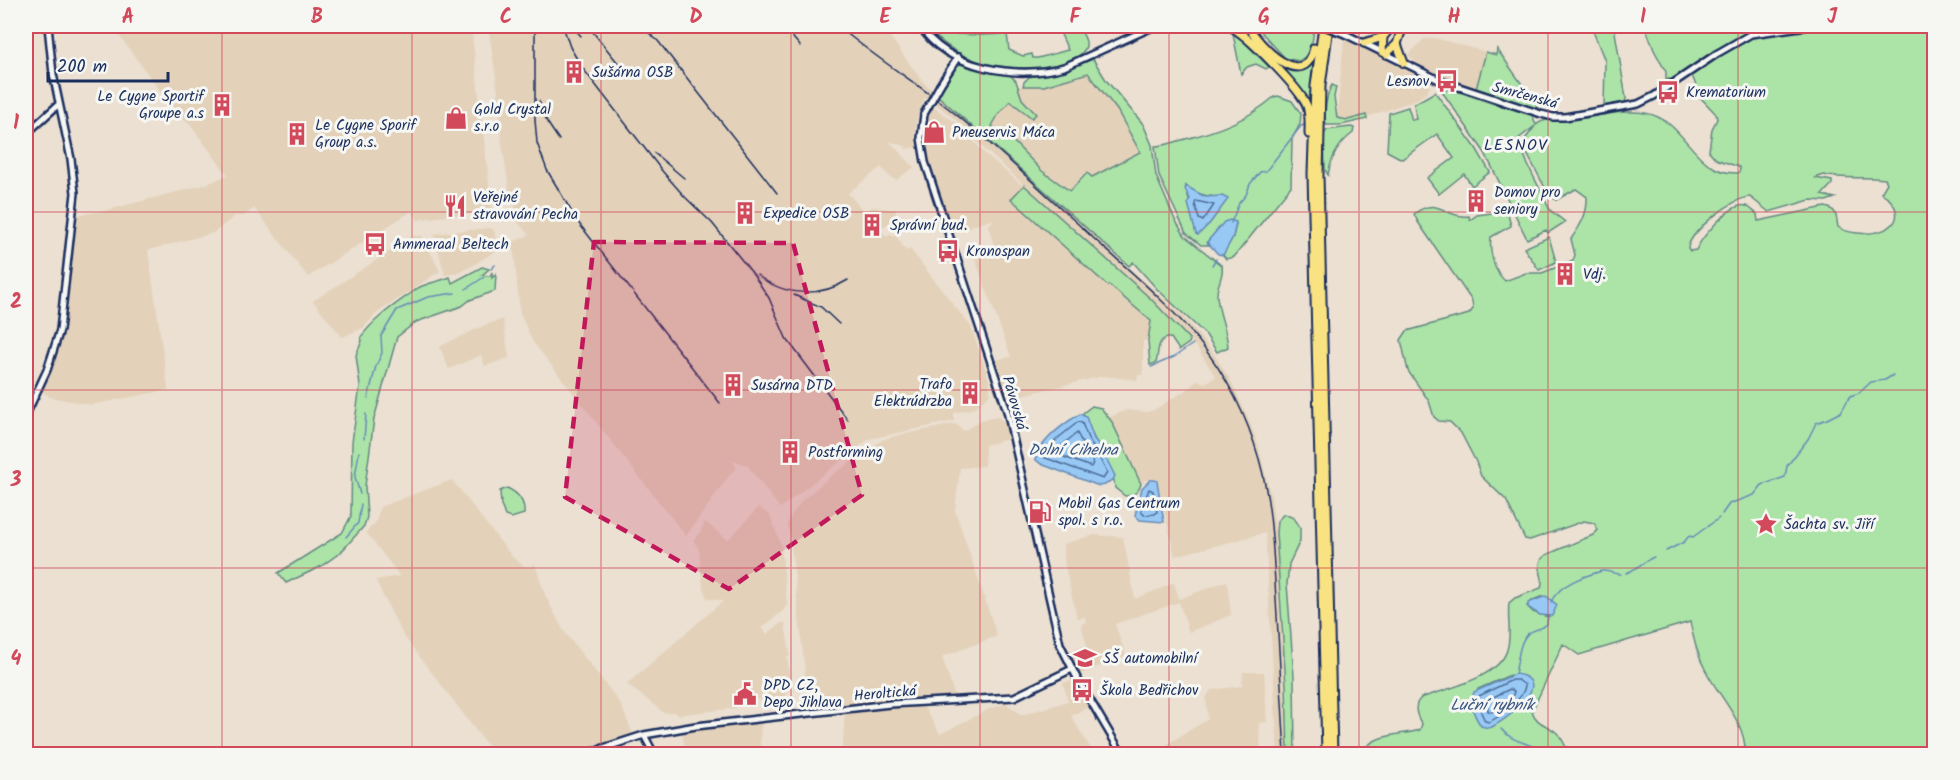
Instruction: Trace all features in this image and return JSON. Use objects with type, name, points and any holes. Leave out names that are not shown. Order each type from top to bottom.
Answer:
[{"type":"highway","points":[[1233,26],[1300,94],[1314,117]]},
{"type":"highway","points":[[1248,26],[1276,58],[1287,65],[1299,68],[1310,61],[1322,26]]},
{"type":"highway","points":[[1256,26],[1256,37]]},
{"type":"highway","points":[[1322,26],[1314,117],[1313,217],[1326,754]]},
{"type":"highway","points":[[1329,26],[1323,75],[1314,117],[1314,137],[1333,754]]},
{"type":"highway","points":[[1364,43],[1383,38],[1392,26]]},
{"type":"highway","points":[[1384,53],[1397,44],[1403,26]]},
{"type":"highway","points":[[1383,38],[1384,53]]},
{"type":"highway","points":[[1397,44],[1404,63]]},
{"type":"street","points":[[26,416],[55,349],[64,309],[75,193],[48,26]]},
{"type":"street","points":[[920,26],[935,43],[958,57],[983,66],[1021,72],[1050,70],[1102,51],[1155,26]]},
{"type":"street","name":"Smrčenská","points":[[1322,26],[1345,34],[1440,81],[1557,117],[1582,115],[1638,104],[1751,34],[1807,26]]},
{"type":"street","name":"Pávovská","points":[[958,57],[924,114],[921,138],[925,162],[1004,403],[1056,632],[1072,669],[1122,754]]},
{"type":"street","points":[[26,134],[59,104]]},
{"type":"street","name":"Heroltická","points":[[588,753],[644,735],[696,726],[890,704],[1014,697],[1072,669]]},
{"type":"street","points":[[644,735],[654,754]]},
{"type":"highlighted area","points":[[594,242],[793,243],[862,495],[729,589],[565,497]]},
{"type":"shaded area","points":[[112,26],[471,26],[492,209],[419,221],[412,211],[308,277],[254,208],[244,216],[235,216],[213,233],[148,250],[167,390],[91,405],[50,397],[42,391],[66,318],[77,215],[104,211],[207,184],[228,175],[191,126],[173,108]]},
{"type":"shaded area","name":"Kronospan","points":[[491,26],[851,26],[854,30],[858,26],[882,26],[923,82],[1182,315],[1212,351],[1231,381],[1258,445],[1271,497],[1276,538],[1288,754],[1278,754],[1265,533],[1175,556],[1157,479],[1145,480],[1138,487],[1108,418],[1126,410],[1147,412],[1154,410],[1188,389],[1197,380],[1205,383],[1216,377],[1197,348],[1164,311],[981,146],[966,128],[925,97],[917,118],[915,136],[917,147],[906,149],[905,146],[889,141],[914,167],[896,180],[881,167],[848,193],[864,212],[873,207],[896,210],[895,218],[881,230],[885,235],[895,235],[907,251],[910,249],[971,327],[990,383],[990,394],[974,408],[954,413],[954,421],[869,439],[780,508],[747,465],[732,460],[737,468],[686,536],[533,342],[520,314],[513,242],[529,235],[516,220],[515,203],[511,203],[489,31]]},
{"type":"shaded area","points":[[1435,38],[1486,52],[1476,89],[1423,69],[1408,55],[1424,39]]},
{"type":"shaded area","points":[[1344,39],[1413,73],[1430,87],[1418,99],[1359,120],[1336,125]]},
{"type":"shaded area","points":[[1088,73],[1117,110],[1140,152],[1091,178],[1086,174],[1070,191],[1042,171],[1011,139],[992,126],[1010,101],[1017,107],[1024,102],[1018,86],[1044,86]]},
{"type":"shaded area","points":[[933,107],[959,125],[985,154],[1023,186],[1011,200],[1151,321],[1148,340],[1143,341],[1142,375],[1138,375],[1137,380],[1103,376],[1006,399],[994,360],[1011,357],[973,253],[994,245],[988,226],[994,219],[955,231],[954,228],[951,229],[928,157],[926,121]]},
{"type":"shaded area","points":[[489,228],[494,230],[497,250],[472,266],[457,273],[445,275],[434,234]]},
{"type":"shaded area","name":"Ammeraal Beltech","points":[[414,236],[422,236],[440,271],[377,313],[363,328],[342,337],[313,301]]},
{"type":"shaded area","points":[[503,319],[509,358],[485,366],[481,355],[449,369],[441,346]]},
{"type":"shaded area","points":[[998,417],[1005,423],[1008,439],[985,445],[984,466],[960,468],[955,510],[997,636],[942,657],[955,697],[889,700],[809,709],[787,525],[801,503],[799,503],[831,476],[882,440],[955,424],[964,431],[981,420]]},
{"type":"shaded area","points":[[452,480],[513,558],[524,566],[535,564],[545,595],[563,630],[620,703],[633,734],[574,754],[539,754],[533,748],[528,754],[494,754],[403,635],[376,580],[400,576],[366,532],[376,522],[380,507]]},
{"type":"shaded area","points":[[759,507],[770,516],[781,545],[787,604],[784,610],[762,628],[767,634],[785,622],[790,656],[787,657],[791,688],[782,701],[763,703],[759,699],[737,701],[736,708],[676,715],[675,712],[664,713],[627,684],[723,601],[707,598],[703,588],[699,549],[693,540],[699,535],[705,522],[728,540]]},
{"type":"shaded area","points":[[1094,535],[1123,537],[1135,599],[1174,583],[1179,599],[1227,581],[1231,615],[1189,632],[1179,602],[1115,624],[1126,656],[1080,674],[1068,652],[1087,646],[1081,624],[1086,622],[1085,617],[1077,618],[1065,566],[1063,544]]},
{"type":"shaded area","points":[[1243,672],[1264,672],[1267,722],[1259,723],[1261,754],[1167,754],[1163,747],[1208,719],[1206,698],[1211,690],[1242,686]]},
{"type":"shaded area","points":[[1071,681],[1088,707],[1071,716],[1091,749],[1112,747],[1116,754],[951,754],[944,743],[912,754],[842,754],[845,712],[923,705],[940,734],[1004,702],[1022,715],[1068,701],[1063,683]]},
{"type":"shaded area","points":[[761,721],[760,754],[686,754],[682,730]]},
{"type":"green space","points":[[976,26],[1034,26],[978,35]]},
{"type":"green space","points":[[1057,26],[1078,26],[1086,42],[1085,49],[1073,59],[1036,68],[1013,68],[980,62],[965,56],[932,33],[1007,34],[1009,50],[1023,56],[1032,54],[1033,58],[1068,50]]},
{"type":"green space","points":[[1239,26],[1244,26],[1267,55]]},
{"type":"green space","points":[[1262,26],[1314,28],[1309,51],[1299,61],[1285,58],[1262,33]]},
{"type":"green space","points":[[1591,26],[1614,26],[1625,103],[1604,106],[1605,61]]},
{"type":"green space","points":[[1645,26],[1934,26],[1934,754],[1745,754],[1742,732],[1703,665],[1690,622],[1579,655],[1563,644],[1532,711],[1539,722],[1559,735],[1569,754],[1361,754],[1372,742],[1379,739],[1420,730],[1422,724],[1416,707],[1421,698],[1470,681],[1494,668],[1502,660],[1507,650],[1509,603],[1515,598],[1541,588],[1540,563],[1542,559],[1546,555],[1593,535],[1598,530],[1594,523],[1584,521],[1530,540],[1525,539],[1506,500],[1481,476],[1461,433],[1450,422],[1439,421],[1434,417],[1429,401],[1408,371],[1401,340],[1407,331],[1469,314],[1473,309],[1472,301],[1414,214],[1423,209],[1436,207],[1461,216],[1469,216],[1470,220],[1477,215],[1507,211],[1511,226],[1491,237],[1495,267],[1505,281],[1526,273],[1542,273],[1573,261],[1575,255],[1571,239],[1583,220],[1587,203],[1587,197],[1576,189],[1556,200],[1549,195],[1523,142],[1535,126],[1518,139],[1550,210],[1565,222],[1548,233],[1546,230],[1527,239],[1485,153],[1443,93],[1448,88],[1500,106],[1528,112],[1532,114],[1536,125],[1549,120],[1628,112],[1645,113],[1659,117],[1670,125],[1710,165],[1723,171],[1738,173],[1739,167],[1716,159],[1709,151],[1712,129],[1717,119],[1716,114],[1701,98],[1689,68],[1668,83],[1669,79],[1666,80],[1666,72]],"holes":[[[1824,175],[1885,179],[1887,183],[1881,193],[1892,202],[1896,213],[1895,221],[1880,231],[1857,233],[1838,227],[1834,212],[1825,207],[1758,221],[1757,214],[1743,206],[1728,212],[1709,231],[1696,250],[1690,251],[1688,248],[1704,224],[1743,198],[1750,197],[1769,212],[1810,200],[1826,201],[1835,198],[1822,195],[1832,184],[1832,181],[1815,178]],[[1543,596],[1556,604],[1548,617],[1533,612],[1527,606],[1533,600]],[[1510,675],[1522,705],[1492,727],[1480,724],[1475,715],[1478,689]]]},
{"type":"green space","points":[[1233,34],[1269,67],[1266,69],[1256,64],[1247,67],[1241,74]]},
{"type":"green space","points":[[1497,49],[1541,111],[1476,89],[1486,52],[1496,55]]},
{"type":"green space","points":[[1268,55],[1275,62],[1291,70],[1302,70],[1313,64],[1310,101],[1287,75]]},
{"type":"green space","points":[[1093,59],[1106,80],[1143,124],[1152,145],[1156,176],[1175,220],[1185,236],[1222,266],[1217,300],[1228,347],[1217,352],[1206,335],[1157,289],[1133,262],[1129,266],[937,95],[954,67],[963,63],[988,71],[1009,74],[1016,81],[1022,99],[1036,114],[1032,118],[1010,101],[992,126],[1011,139],[1042,171],[1070,191],[1087,173],[1092,177],[1140,152],[1117,110],[1088,73],[1044,86],[1023,86],[1029,77],[1064,70]]},
{"type":"green space","points":[[1332,85],[1336,87],[1334,97],[1337,118],[1348,120],[1366,115],[1367,119],[1341,125],[1326,125],[1326,104]]},
{"type":"green space","points":[[1435,92],[1476,148],[1490,172],[1472,186],[1464,174],[1439,194],[1427,178],[1454,158],[1437,134],[1402,159],[1387,151],[1389,113],[1408,107],[1412,120],[1416,119],[1414,104]]},
{"type":"green space","points":[[1278,96],[1292,101],[1301,114],[1300,124],[1292,139],[1291,186],[1234,257],[1226,259],[1223,255],[1233,237],[1236,224],[1222,226],[1207,242],[1209,245],[1201,245],[1186,233],[1159,176],[1155,146],[1219,129],[1253,113]],"holes":[[[1186,186],[1191,190],[1227,199],[1210,223],[1196,234]]]},
{"type":"green space","points":[[1354,128],[1353,133],[1336,151],[1328,175],[1325,169],[1324,134],[1327,130]]},
{"type":"green space","points":[[1024,185],[1151,299],[1190,340],[1189,343],[1179,350],[1171,338],[1166,338],[1160,343],[1156,363],[1150,365],[1148,340],[1151,321],[1108,286],[1011,199]]},
{"type":"green space","points":[[1549,237],[1556,262],[1539,270],[1524,248]]},
{"type":"green space","points":[[482,267],[489,269],[482,275],[490,276],[492,272],[492,278],[496,274],[495,291],[470,300],[462,306],[416,322],[397,337],[374,419],[365,486],[367,517],[364,526],[341,552],[320,567],[286,583],[278,573],[342,533],[351,516],[352,442],[360,386],[356,355],[362,341],[361,337],[380,316],[418,288],[450,277],[452,283]]},
{"type":"green space","points":[[1092,406],[1101,408],[1112,422],[1141,484],[1133,494],[1125,496],[1115,488],[1105,457],[1083,413]]},
{"type":"green space","points":[[507,488],[520,498],[524,514],[511,518],[505,516],[500,491]]},
{"type":"green space","points":[[1284,514],[1294,518],[1300,527],[1300,541],[1289,564],[1287,584],[1294,677],[1295,754],[1288,754],[1276,533],[1277,521]]},
{"type":"water","points":[[1186,186],[1205,197],[1222,196],[1228,199],[1198,235],[1188,203],[1190,199],[1185,189]]},
{"type":"water","points":[[1230,220],[1236,222],[1233,237],[1223,255],[1218,254],[1207,242],[1224,222]]},
{"type":"water","name":"Dolní Cihelna","points":[[1080,414],[1086,417],[1094,439],[1115,476],[1105,485],[1099,486],[1041,464],[1035,459],[1043,445],[1054,433]]},
{"type":"water","points":[[1150,480],[1157,481],[1164,522],[1140,520],[1135,515],[1142,488]]},
{"type":"water","points":[[1546,596],[1557,605],[1552,616],[1540,615],[1528,607],[1528,603]]},
{"type":"water","name":"Luční rybník","points":[[1515,674],[1527,678],[1532,684],[1530,692],[1516,710],[1506,718],[1489,728],[1481,726],[1473,710],[1474,692]]},
{"type":"waterway","points":[[1231,223],[1250,184],[1260,172],[1266,171],[1301,126],[1307,124]]},
{"type":"waterway","points":[[1212,265],[1216,259]]},
{"type":"waterway","points":[[491,269],[495,265]]},
{"type":"waterway","points":[[466,289],[484,277]]},
{"type":"waterway","points":[[368,398],[376,366],[382,353],[381,336],[397,310],[428,297],[455,293]]},
{"type":"waterway","points":[[1151,367],[1174,357],[1193,344]]},
{"type":"waterway","points":[[1722,514],[1729,504],[1754,495],[1762,485],[1785,477],[1787,466],[1808,439],[1816,423],[1841,412],[1850,396],[1859,393],[1871,382],[1885,380],[1893,375]]},
{"type":"waterway","points":[[364,439],[366,414]]},
{"type":"waterway","points":[[359,452],[355,477],[360,494]]},
{"type":"waterway","points":[[346,537],[358,523],[361,504]]},
{"type":"waterway","points":[[1666,551],[1684,542],[1689,536],[1693,537],[1719,518]]},
{"type":"waterway","points":[[1626,573],[1654,557]]},
{"type":"waterway","points":[[1551,602],[1560,590],[1580,578],[1602,571],[1621,574]]},
{"type":"waterway","points":[[1515,674],[1523,640],[1529,633],[1547,624],[1548,616]]},
{"type":"waterway","points":[[1501,729],[1511,737],[1545,754]]},
{"type":"railway","points":[[535,26],[535,120],[537,143],[547,170],[577,221],[720,403]]},
{"type":"railway","points":[[563,26],[570,47],[581,66],[663,172],[712,223],[753,274],[769,298],[786,338],[848,420]]},
{"type":"railway","points":[[572,26],[581,36]]},
{"type":"railway","points":[[588,26],[627,74]]},
{"type":"railway","points":[[641,26],[658,41],[777,193]]},
{"type":"railway","points":[[783,26],[800,46]]},
{"type":"railway","points":[[838,26],[967,123],[1146,285],[1193,334],[1231,389],[1259,459],[1269,511],[1285,754]]},
{"type":"railway","points":[[539,101],[547,122],[559,140]]},
{"type":"railway","points":[[654,153],[684,178]]},
{"type":"railway","points":[[757,275],[779,287],[802,292],[825,290],[848,280]]},
{"type":"railway","points":[[794,295],[821,307],[839,324]]},
{"type":"place","name":"Sušárna OSB","points":[[574,72]]},
{"type":"place","name":"Lesnov","points":[[1447,81]]},
{"type":"place","name":"Krematorium","points":[[1668,92]]},
{"type":"place","name":"Le Cygne Sportif Groupe a.s","points":[[222,105]]},
{"type":"place","name":"Gold Crystal s.r.o","points":[[456,118]]},
{"type":"place","name":"Pneuservis Máca","points":[[934,132]]},
{"type":"place","name":"Le Cygne Sporif Group a.s.","points":[[297,134]]},
{"type":"place","name":"Domov pro seniory","points":[[1476,201]]},
{"type":"place","name":"Veřejné stravování Pecha","points":[[455,206]]},
{"type":"place","name":"Expedice OSB","points":[[745,213]]},
{"type":"place","name":"Správní bud.","points":[[872,225]]},
{"type":"place","name":"Ammeraal Beltech","points":[[375,244]]},
{"type":"place","name":"Kronospan","points":[[948,251]]},
{"type":"place","name":"Vdj.","points":[[1565,274]]},
{"type":"place","name":"Susárna DTD","points":[[733,385]]},
{"type":"place","name":"Trafo Elektrúdrzba","points":[[970,393]]},
{"type":"place","name":"Postforming","points":[[790,452]]},
{"type":"place","name":"Mobil Gas Centrum spol. s r.o.","points":[[1040,512]]},
{"type":"place","name":"Šachta sv. Jiří","points":[[1766,524]]},
{"type":"place","name":"SŠ automobilní","points":[[1085,658]]},
{"type":"place","name":"Škola Bedřichov","points":[[1082,690]]},
{"type":"place","name":"DPD CZ, Depo Jihlava","points":[[745,694]]},
{"type":"district","name":"LESNOV","points":[[1516,144]]}]
